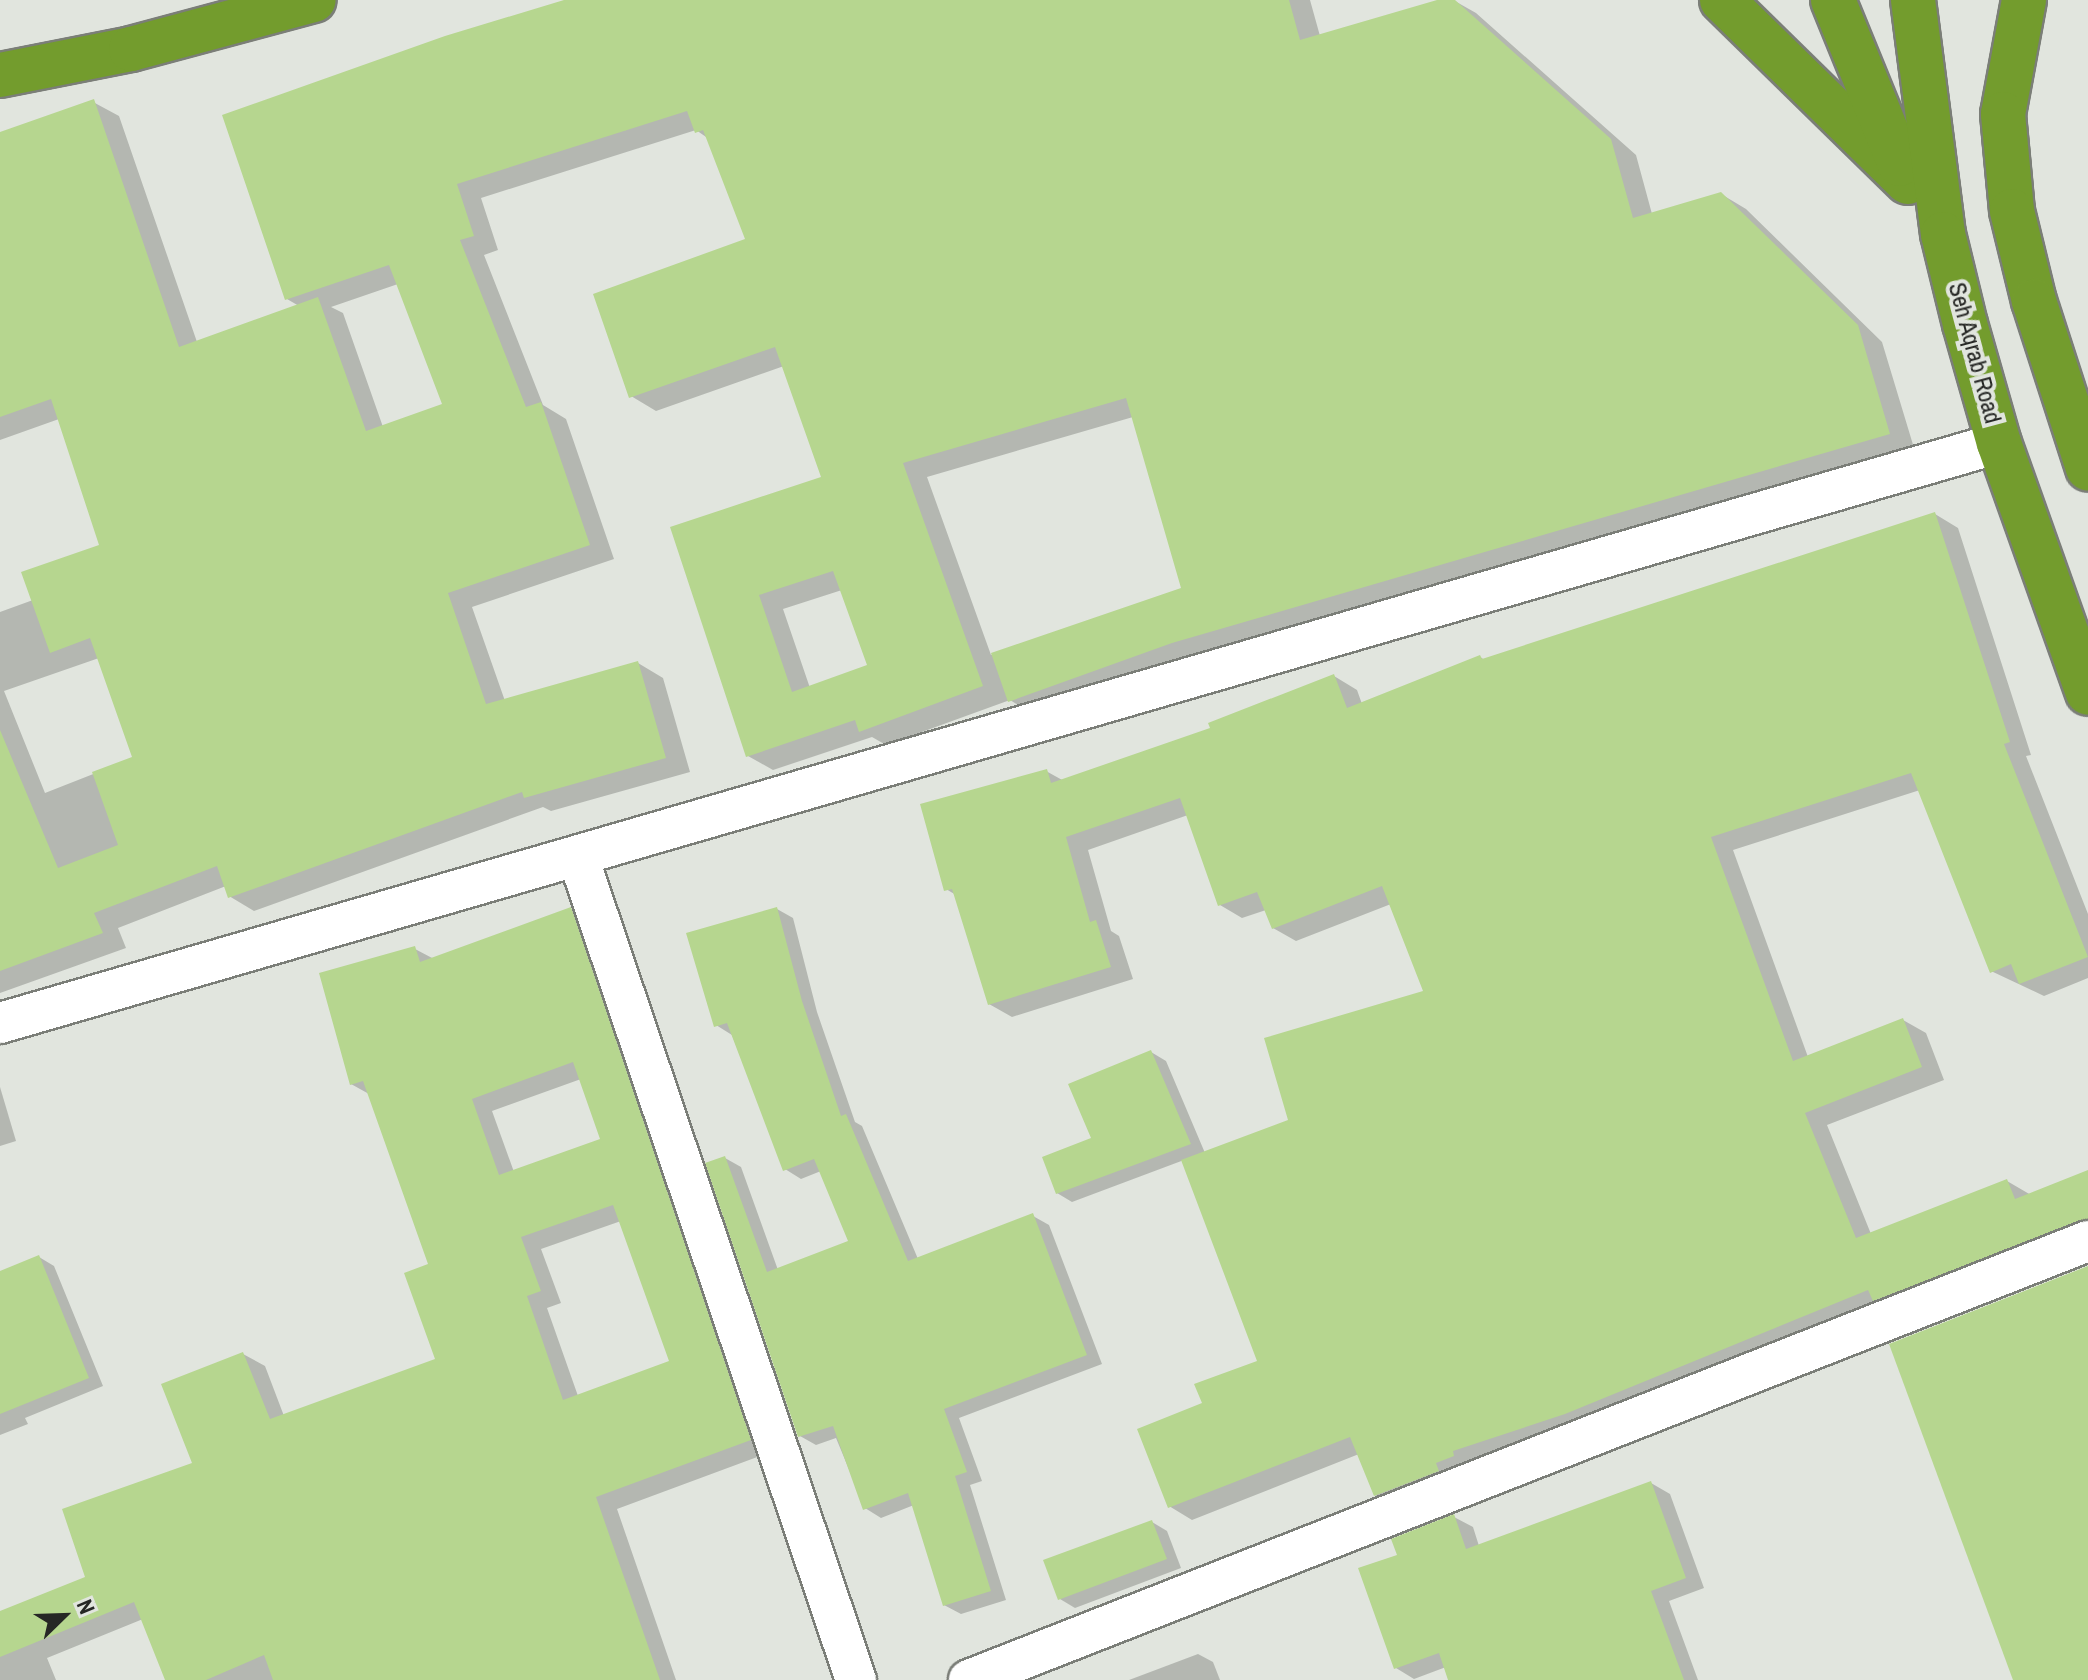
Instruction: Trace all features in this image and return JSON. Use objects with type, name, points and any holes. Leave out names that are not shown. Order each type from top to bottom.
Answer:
[{"type":"highway","points":[[0,75],[131,49],[314,0]]},
{"type":"highway","points":[[1722,0],[1908,182]]},
{"type":"highway","points":[[1833,0],[1908,182],[1943,234]]},
{"type":"highway","name":"Seh Aqrab Road","points":[[1913,0],[1943,234],[1999,443],[2088,693]]},
{"type":"highway","points":[[2024,0],[2003,114],[2012,211],[2034,301],[2088,468]]},
{"type":"street","points":[[0,1023],[1999,443]]},
{"type":"street","points":[[578,857],[856,1680]]},
{"type":"street","points":[[969,1680],[2088,1241]]},
{"type":"building","points":[[564,0],[1289,0],[1300,40],[1437,0],[1455,0],[1611,139],[1633,218],[1721,192],[1858,325],[1890,434],[1172,643],[1008,702],[991,653],[1181,588],[1126,398],[903,463],[983,686],[859,732],[855,720],[746,757],[670,527],[821,477],[775,347],[629,398],[593,294],[745,239],[703,130],[695,133],[687,111],[457,184],[474,236],[460,240],[526,407],[541,402],[590,545],[448,593],[486,704],[638,661],[666,758],[524,798],[522,792],[228,898],[217,866],[94,913],[103,933],[0,971],[0,730],[58,868],[118,845],[92,772],[132,757],[90,638],[50,653],[21,572],[99,545],[51,399],[0,417],[0,132],[94,99],[179,347],[318,297],[366,431],[442,404],[389,265],[285,300],[222,115],[445,36]],"holes":[[[833,571],[867,665],[792,692],[759,595]]]},
{"type":"building","points":[[1935,512],[2010,742],[2004,744],[2088,957],[2019,984],[2011,964],[1990,973],[1911,773],[1711,837],[1793,1061],[1903,1018],[1922,1067],[1805,1113],[1856,1238],[2007,1179],[2015,1199],[2088,1170],[2088,1219],[1873,1301],[1868,1290],[1565,1414],[1453,1451],[1454,1456],[1436,1463],[1439,1471],[1374,1496],[1350,1437],[1168,1508],[1137,1429],[1202,1403],[1194,1384],[1257,1361],[1181,1160],[1288,1120],[1264,1038],[1423,991],[1382,886],[1272,929],[1257,892],[1218,906],[1180,798],[1066,837],[1090,922],[1096,920],[1111,967],[988,1005],[952,889],[944,891],[920,804],[1047,769],[1051,783],[1210,728],[1208,723],[1334,674],[1347,708],[1480,655],[1482,659]]},
{"type":"building","points":[[571,907],[751,1440],[596,1497],[660,1680],[273,1680],[264,1655],[206,1680],[165,1680],[134,1602],[0,1657],[0,1611],[85,1577],[62,1509],[192,1463],[161,1384],[243,1352],[270,1419],[435,1359],[404,1273],[428,1264],[363,1081],[350,1085],[319,973],[415,946],[420,962]],"holes":[[[573,1062],[600,1139],[499,1175],[472,1099]],[[613,1205],[669,1361],[563,1400],[527,1296],[541,1291],[521,1237]]]},
{"type":"building","points":[[777,907],[802,1001],[841,1116],[846,1114],[908,1261],[1033,1213],[1087,1355],[944,1409],[967,1472],[955,1476],[991,1591],[943,1606],[908,1493],[863,1510],[833,1426],[798,1437],[705,1163],[725,1156],[767,1272],[848,1241],[814,1159],[783,1171],[727,1023],[714,1027],[686,933]]},
{"type":"building","points":[[1151,1050],[1191,1144],[1056,1194],[1042,1157],[1091,1138],[1068,1084]]},
{"type":"building","points":[[39,1255],[89,1378],[0,1414],[0,1271]]},
{"type":"building","points":[[2088,1266],[2088,1680],[2013,1680],[1889,1344]]},
{"type":"building","points":[[1651,1481],[1686,1578],[1651,1591],[1684,1680],[1448,1680],[1439,1653],[1394,1669],[1358,1568],[1397,1555],[1391,1539],[1454,1514],[1466,1549]]},
{"type":"building","points":[[1152,1520],[1167,1559],[1058,1600],[1043,1560]]}]
